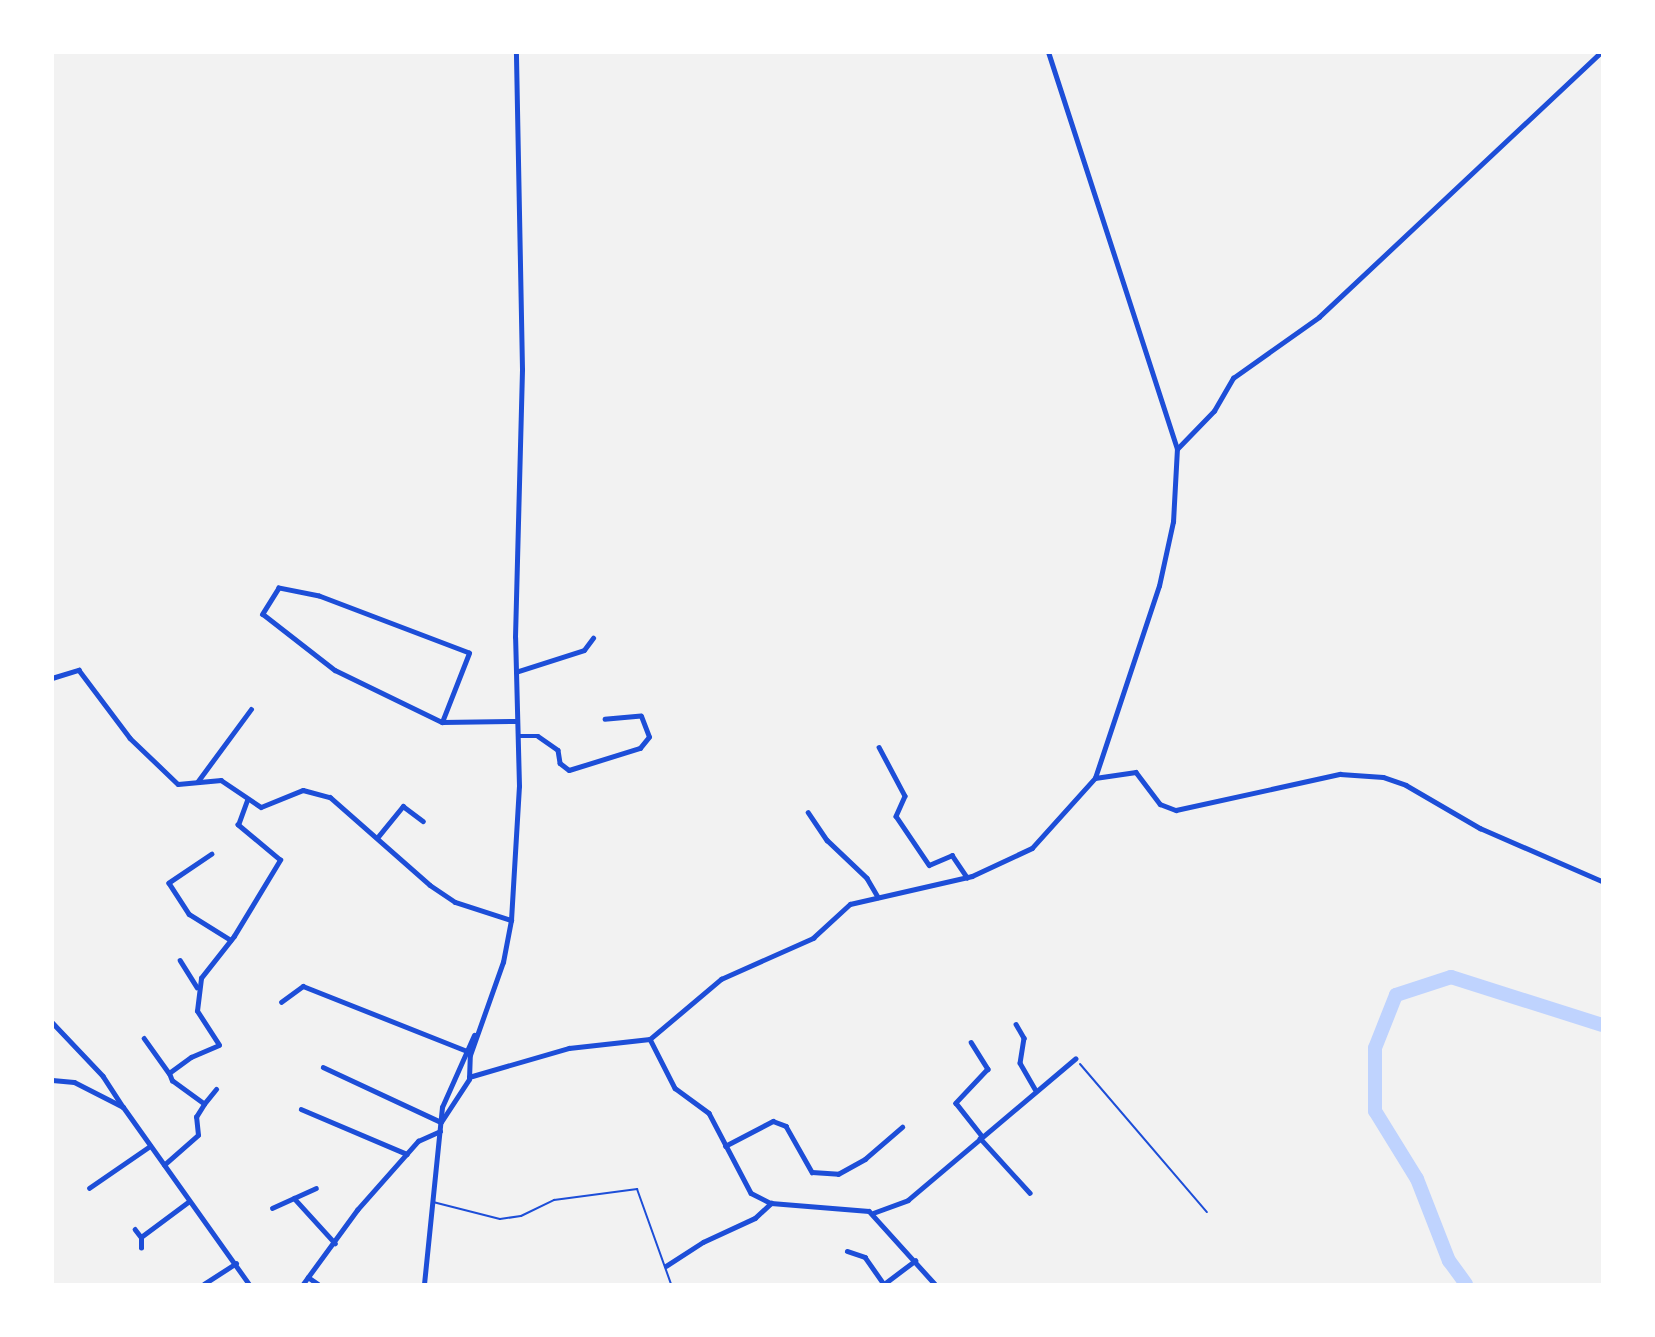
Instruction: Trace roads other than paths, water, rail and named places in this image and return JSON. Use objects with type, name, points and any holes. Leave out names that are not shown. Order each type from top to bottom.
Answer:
[{"type":"street","points":[[441,1122],[468,1074],[482,1022],[503,962],[511,920],[518,736],[516,672],[522,355],[516,52]]},
{"type":"street","points":[[459,1071],[468,1074],[569,1048],[650,1039],[721,979],[813,938],[850,904],[967,877],[1045,838],[1095,778],[1159,586],[1172,522],[1177,449],[1048,52]]},
{"type":"street","points":[[1177,449],[1214,411],[1233,378],[1319,317],[1601,52]]},
{"type":"street","points":[[442,723],[469,653],[319,596],[279,588],[263,614],[335,670],[442,723],[517,721]]},
{"type":"street","points":[[516,672],[584,650],[593,638]]},
{"type":"street","points":[[52,678],[79,670],[149,758],[178,784],[195,785],[221,780],[247,800],[271,806],[311,790],[330,797],[455,902],[511,920]]},
{"type":"street","points":[[195,785],[251,709]]},
{"type":"street","points":[[518,736],[538,736],[558,750],[560,764],[569,770],[640,748],[649,737],[641,716],[605,719]]},
{"type":"street","points":[[879,747],[905,796],[896,816],[916,846],[929,865],[952,855],[967,877]]},
{"type":"street","points":[[1095,778],[1136,772],[1160,804],[1176,810],[1340,774],[1383,777],[1406,785],[1480,828],[1602,881]]},
{"type":"street","points":[[169,1073],[191,1057],[204,1055],[219,1045],[197,1011],[197,988],[206,969],[231,940],[280,860],[238,825],[247,800]]},
{"type":"street","points":[[377,838],[403,806],[423,821]]},
{"type":"street","points":[[808,812],[827,840],[867,878],[878,897]]},
{"type":"street","points":[[212,854],[169,883],[189,914],[231,940]]},
{"type":"street","points":[[180,960],[197,988]]},
{"type":"street","points":[[281,1002],[303,986],[466,1050]]},
{"type":"street","points":[[52,1022],[103,1076],[188,1202],[237,1262],[249,1284]]},
{"type":"street","points":[[424,1284],[446,1093],[457,1079],[466,1050],[482,1022]]},
{"type":"street","points":[[1016,1024],[1024,1038],[1020,1063],[1035,1089]]},
{"type":"street","points":[[145,1038],[172,1081],[204,1104]]},
{"type":"street","points":[[650,1039],[676,1088],[709,1113],[751,1193],[771,1203],[853,1207],[873,1213],[935,1284]]},
{"type":"street","points":[[971,1042],[988,1069],[956,1103],[981,1137],[1030,1193]]},
{"type":"street","points":[[873,1213],[908,1200],[1035,1089],[1075,1059]]},
{"type":"street","points":[[323,1068],[441,1122]]},
{"type":"street","points":[[457,1079],[464,1082]]},
{"type":"street","points":[[52,1080],[74,1082],[123,1107]]},
{"type":"street","points":[[163,1166],[198,1135],[196,1117],[216,1088]]},
{"type":"street","points":[[301,1109],[407,1154]]},
{"type":"street","points":[[725,1146],[773,1121],[786,1126],[812,1172],[838,1174],[865,1159],[902,1127]]},
{"type":"street","points":[[303,1284],[407,1154],[425,1136],[440,1131]]},
{"type":"street","points":[[89,1188],[150,1146]]},
{"type":"street","points":[[272,1208],[316,1188]]},
{"type":"street","points":[[294,1198],[335,1243]]},
{"type":"street","points":[[141,1237],[188,1202]]},
{"type":"street","points":[[666,1266],[703,1242],[755,1218],[771,1203]]},
{"type":"street","points":[[135,1229],[141,1237],[141,1248]]},
{"type":"street","points":[[847,1251],[865,1257],[883,1284],[915,1261]]},
{"type":"street","points":[[204,1284],[237,1262]]},
{"type":"street","points":[[309,1277],[318,1284]]},
{"type":"lane","points":[[432,1202],[500,1219],[522,1216],[554,1200],[637,1189],[671,1284]]},
{"type":"waterway","points":[[1466,1284],[1449,1261],[1417,1179],[1375,1111],[1375,1048],[1396,995],[1451,977],[1602,1025]]}]
